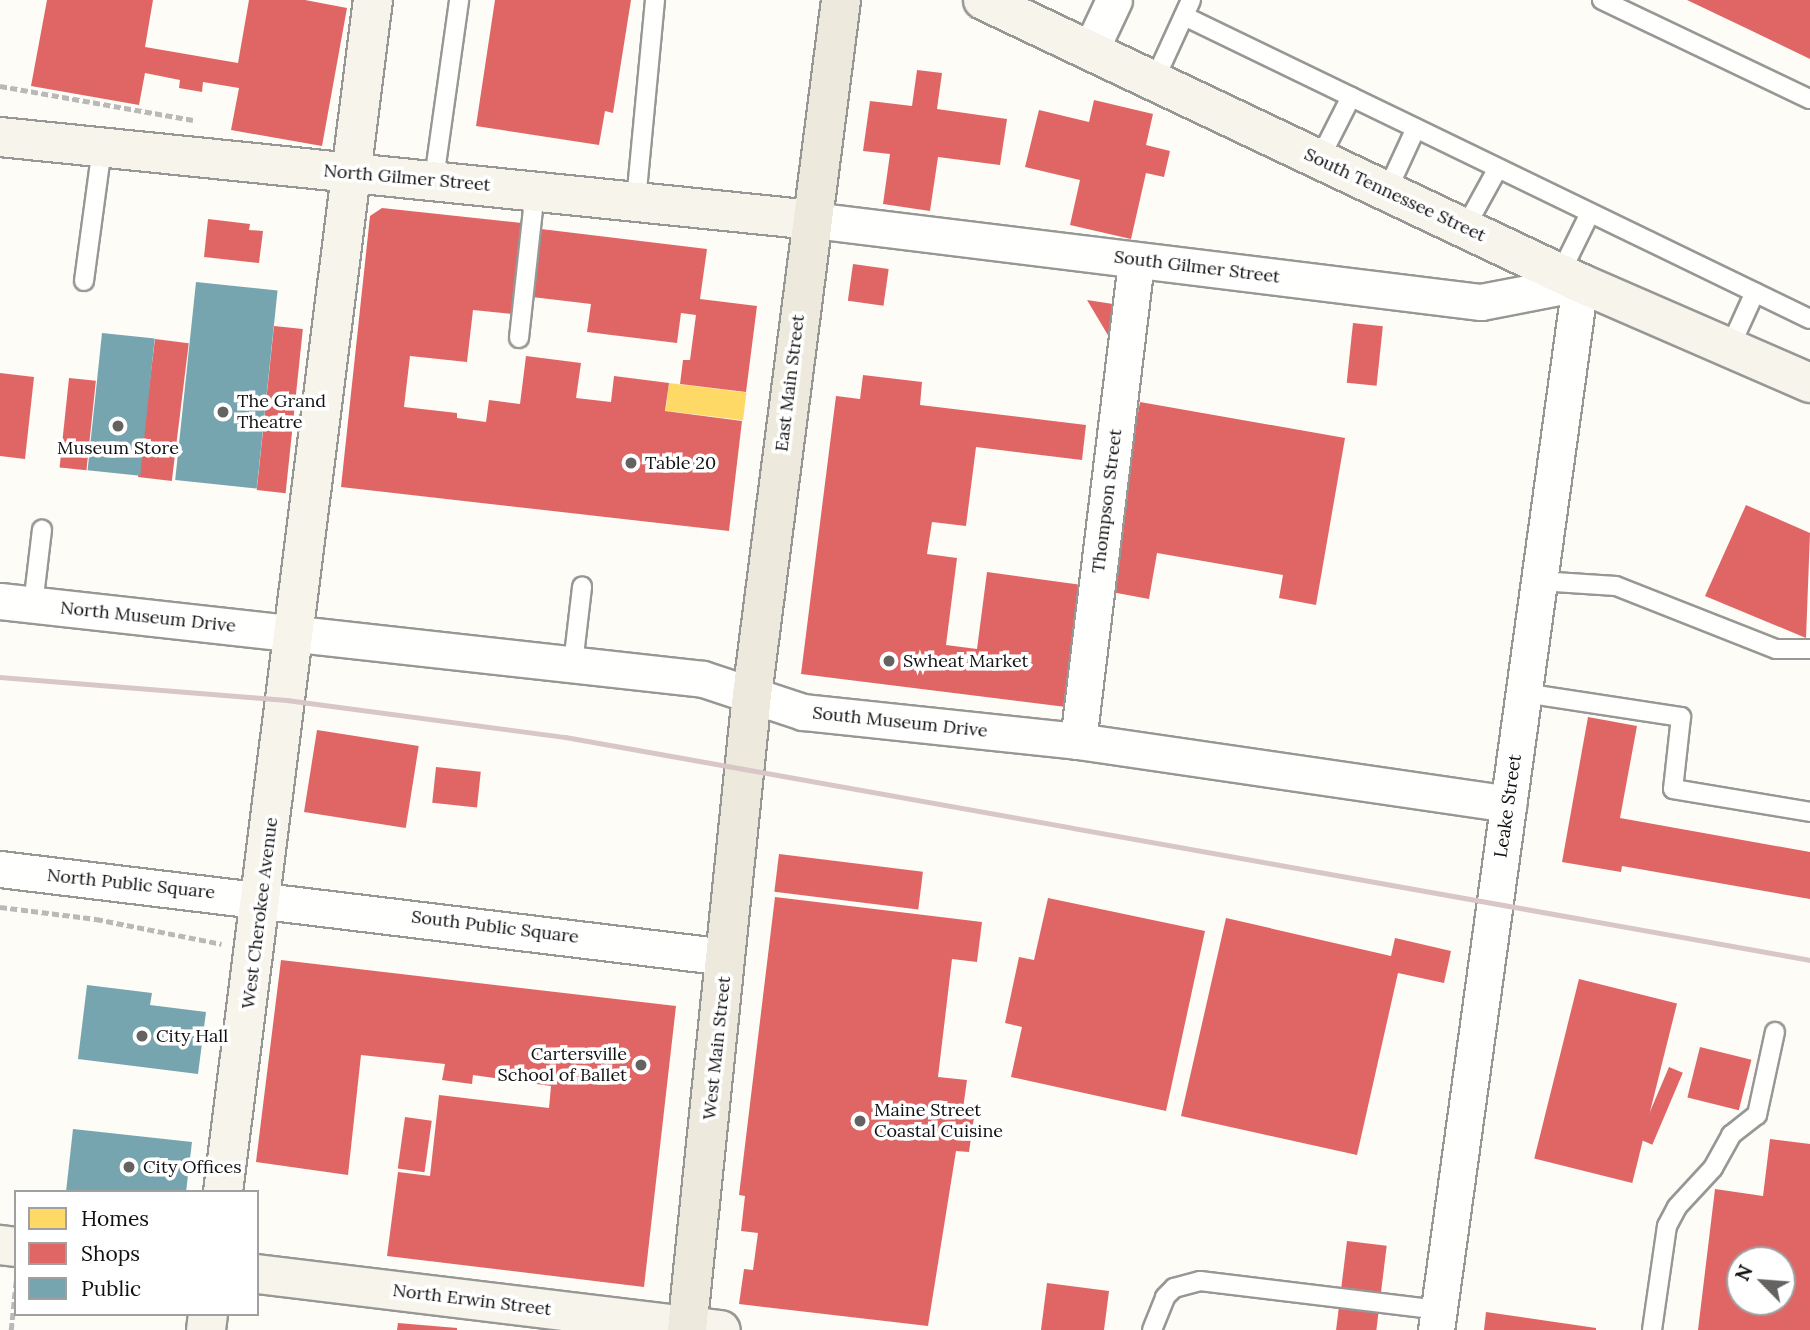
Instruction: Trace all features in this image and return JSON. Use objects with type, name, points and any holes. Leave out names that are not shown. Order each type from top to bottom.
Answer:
[{"type":"main road","name":"East Main Street","points":[[745,766],[841,0]]},
{"type":"main road","name":"West Main Street","points":[[699,1329],[726,957],[745,766]]},
{"type":"street","name":"West Cherokee Avenue","points":[[223,1190],[263,898],[373,0]]},
{"type":"street","name":"South Tennessee Street","points":[[983,0],[1570,278],[1810,383]]},
{"type":"street","points":[[1090,51],[1114,0]]},
{"type":"street","name":"North Gilmer Street","points":[[0,137],[351,170],[813,220]]},
{"type":"street","name":"South Gilmer Street","points":[[813,220],[1481,302],[1570,278]]},
{"type":"street","name":"Thompson Street","points":[[1078,741],[1136,260]]},
{"type":"street","name":"Leake Street","points":[[1437,1320],[1539,581],[1570,278]]},
{"type":"street","name":"North Museum Drive","points":[[17,603],[295,634]]},
{"type":"street","name":"South Museum Drive","points":[[295,634],[703,679],[803,712],[1078,741],[1508,804]]},
{"type":"street","name":"North Public Square","points":[[0,869],[263,898]]},
{"type":"street","name":"South Public Square","points":[[263,898],[726,957]]},
{"type":"street","name":"North Erwin Street","points":[[259,1274],[699,1329]]},
{"type":"lane","points":[[434,179],[459,0]]},
{"type":"lane","points":[[636,201],[655,0]]},
{"type":"lane","points":[[1602,0],[1810,99]]},
{"type":"lane","points":[[1154,81],[1187,8],[1351,97],[1810,318]]},
{"type":"lane","points":[[1319,160],[1351,97]]},
{"type":"lane","points":[[1387,191],[1416,128]]},
{"type":"lane","points":[[84,281],[102,148]]},
{"type":"lane","points":[[1465,228],[1499,168]]},
{"type":"lane","points":[[519,338],[535,190]]},
{"type":"lane","points":[[1570,278],[1590,213]]},
{"type":"lane","points":[[1730,348],[1755,292]]},
{"type":"lane","points":[[17,603],[42,530]]},
{"type":"lane","points":[[1539,581],[1616,586],[1776,649],[1810,649]]},
{"type":"lane","points":[[573,664],[582,587]]},
{"type":"lane","points":[[1524,693],[1681,717],[1673,789],[1810,812]]},
{"type":"lane","points":[[1651,1330],[1667,1226],[1677,1207],[1713,1168],[1731,1135],[1757,1115],[1775,1032]]},
{"type":"lane","points":[[1153,1330],[1165,1297],[1174,1288],[1200,1281],[1437,1320]]},
{"type":"path","points":[[0,86],[177,114],[197,122]]},
{"type":"path","points":[[0,907],[96,919],[222,944],[220,957]]},
{"type":"path","points":[[11,1330],[14,1301]]},
{"type":"building: Homes","points":[[669,383],[746,393],[743,420],[666,411]]},
{"type":"building: Shops","points":[[47,0],[153,0],[145,47],[238,63],[249,0],[305,0],[347,8],[322,146],[231,130],[239,88],[203,82],[202,92],[179,88],[180,80],[145,73],[139,105],[31,86]]},
{"type":"building: Shops","points":[[495,0],[631,0],[613,113],[605,111],[599,145],[476,126]]},
{"type":"building: Shops","points":[[1687,0],[1810,0],[1810,59],[1750,30]]},
{"type":"building: Shops","points":[[917,70],[942,73],[937,109],[1007,119],[1000,165],[938,157],[930,211],[883,204],[890,154],[863,151],[870,101],[912,106]]},
{"type":"building: Shops","points":[[1094,100],[1153,114],[1146,145],[1170,151],[1164,177],[1146,173],[1131,239],[1070,225],[1080,180],[1025,167],[1039,110],[1089,122]]},
{"type":"building: Shops","points":[[382,208],[522,223],[512,314],[473,310],[467,362],[410,356],[404,407],[457,413],[457,418],[486,422],[489,400],[520,404],[526,356],[581,363],[576,398],[611,402],[614,376],[669,383],[665,411],[742,421],[729,531],[341,487],[370,216]]},
{"type":"building: Shops","points":[[208,219],[250,224],[249,230],[263,231],[259,263],[204,257]]},
{"type":"building: Shops","points":[[541,229],[707,249],[700,299],[757,306],[746,392],[680,384],[683,360],[690,360],[696,315],[681,313],[677,343],[587,332],[591,304],[532,297]]},
{"type":"building: Shops","points":[[853,264],[889,269],[884,306],[848,301]]},
{"type":"building: Shops","points":[[1087,300],[1126,306],[1112,342]]},
{"type":"building: Shops","points":[[1353,323],[1383,326],[1377,386],[1347,383]]},
{"type":"building: Shops","points":[[274,326],[303,329],[286,493],[257,490]]},
{"type":"building: Shops","points":[[155,339],[189,343],[172,481],[138,477]]},
{"type":"building: Shops","points":[[0,373],[34,377],[25,459],[0,456]]},
{"type":"building: Shops","points":[[863,375],[922,382],[920,405],[1086,425],[1082,460],[976,447],[966,526],[932,522],[927,554],[957,558],[946,645],[977,649],[987,572],[1082,585],[1066,707],[801,674],[836,396],[860,399]]},
{"type":"building: Shops","points":[[69,378],[96,381],[86,470],[60,468]]},
{"type":"building: Shops","points":[[1140,402],[1345,438],[1316,605],[1279,598],[1283,575],[1157,553],[1149,599],[1106,591]]},
{"type":"building: Shops","points":[[1746,505],[1810,533],[1806,638],[1705,596]]},
{"type":"building: Shops","points":[[1588,717],[1637,726],[1620,818],[1810,852],[1810,899],[1622,866],[1621,872],[1562,862]]},
{"type":"building: Shops","points":[[317,730],[419,746],[406,828],[304,812]]},
{"type":"building: Shops","points":[[436,767],[481,772],[477,808],[432,803]]},
{"type":"building: Shops","points":[[779,854],[923,872],[918,909],[774,892]]},
{"type":"building: Shops","points":[[775,897],[982,922],[977,962],[952,959],[938,1077],[967,1080],[962,1116],[974,1117],[969,1152],[956,1151],[928,1326],[739,1304],[744,1269],[753,1270],[758,1233],[741,1231],[745,1196],[739,1195]]},
{"type":"building: Shops","points":[[1048,898],[1205,931],[1166,1111],[1011,1077],[1022,1027],[1005,1023],[1019,957],[1034,960]]},
{"type":"building: Shops","points":[[1226,918],[1391,956],[1395,938],[1451,951],[1444,983],[1398,973],[1357,1155],[1181,1116]]},
{"type":"building: Shops","points":[[281,960],[676,1006],[644,1287],[387,1256],[398,1172],[430,1176],[439,1095],[549,1108],[551,1086],[473,1075],[472,1084],[442,1080],[445,1064],[361,1055],[348,1175],[256,1162]]},
{"type":"building: Shops","points":[[1579,979],[1677,1003],[1632,1183],[1534,1159]]},
{"type":"building: Shops","points":[[1700,1047],[1751,1060],[1739,1110],[1687,1097]]},
{"type":"building: Shops","points":[[1669,1067],[1683,1073],[1652,1145],[1639,1139]]},
{"type":"building: Shops","points":[[405,1117],[432,1121],[425,1172],[398,1168]]},
{"type":"building: Shops","points":[[1770,1139],[1810,1144],[1810,1330],[1698,1330],[1715,1189],[1763,1196]]},
{"type":"building: Shops","points":[[1347,1241],[1387,1246],[1376,1330],[1336,1330]]},
{"type":"building: Shops","points":[[1047,1283],[1109,1291],[1104,1330],[1041,1330]]},
{"type":"building: Shops","points":[[1486,1312],[1596,1328],[1596,1330],[1484,1330]]},
{"type":"building: Shops","points":[[398,1323],[457,1328],[457,1330],[397,1330]]},
{"type":"building: Public","name":"The Grand Theatre","points":[[196,282],[278,291],[257,488],[175,480]]},
{"type":"building: Public","name":"Museum Store","points":[[102,333],[155,339],[140,476],[88,470]]},
{"type":"building: Public","name":"City Hall","points":[[87,985],[152,993],[150,1005],[206,1012],[198,1074],[78,1059]]},
{"type":"building: Public","name":"City Offices","points":[[73,1129],[192,1142],[186,1190],[66,1190]]},
{"type":"railway","points":[[0,677],[287,700],[565,737],[1810,960]]},
{"type":"place","name":"The Grand Theatre","points":[[223,412]]},
{"type":"place","name":"Museum Store","points":[[118,426]]},
{"type":"place","name":"Table 20","points":[[631,463]]},
{"type":"place","name":"Swheat Market","points":[[889,661]]},
{"type":"place","name":"City Hall","points":[[142,1036]]},
{"type":"place","name":"Cartersville School of Ballet","points":[[641,1065]]},
{"type":"place","name":"Maine Street Coastal Cuisine","points":[[860,1121]]},
{"type":"place","name":"City Offices","points":[[129,1167]]}]
